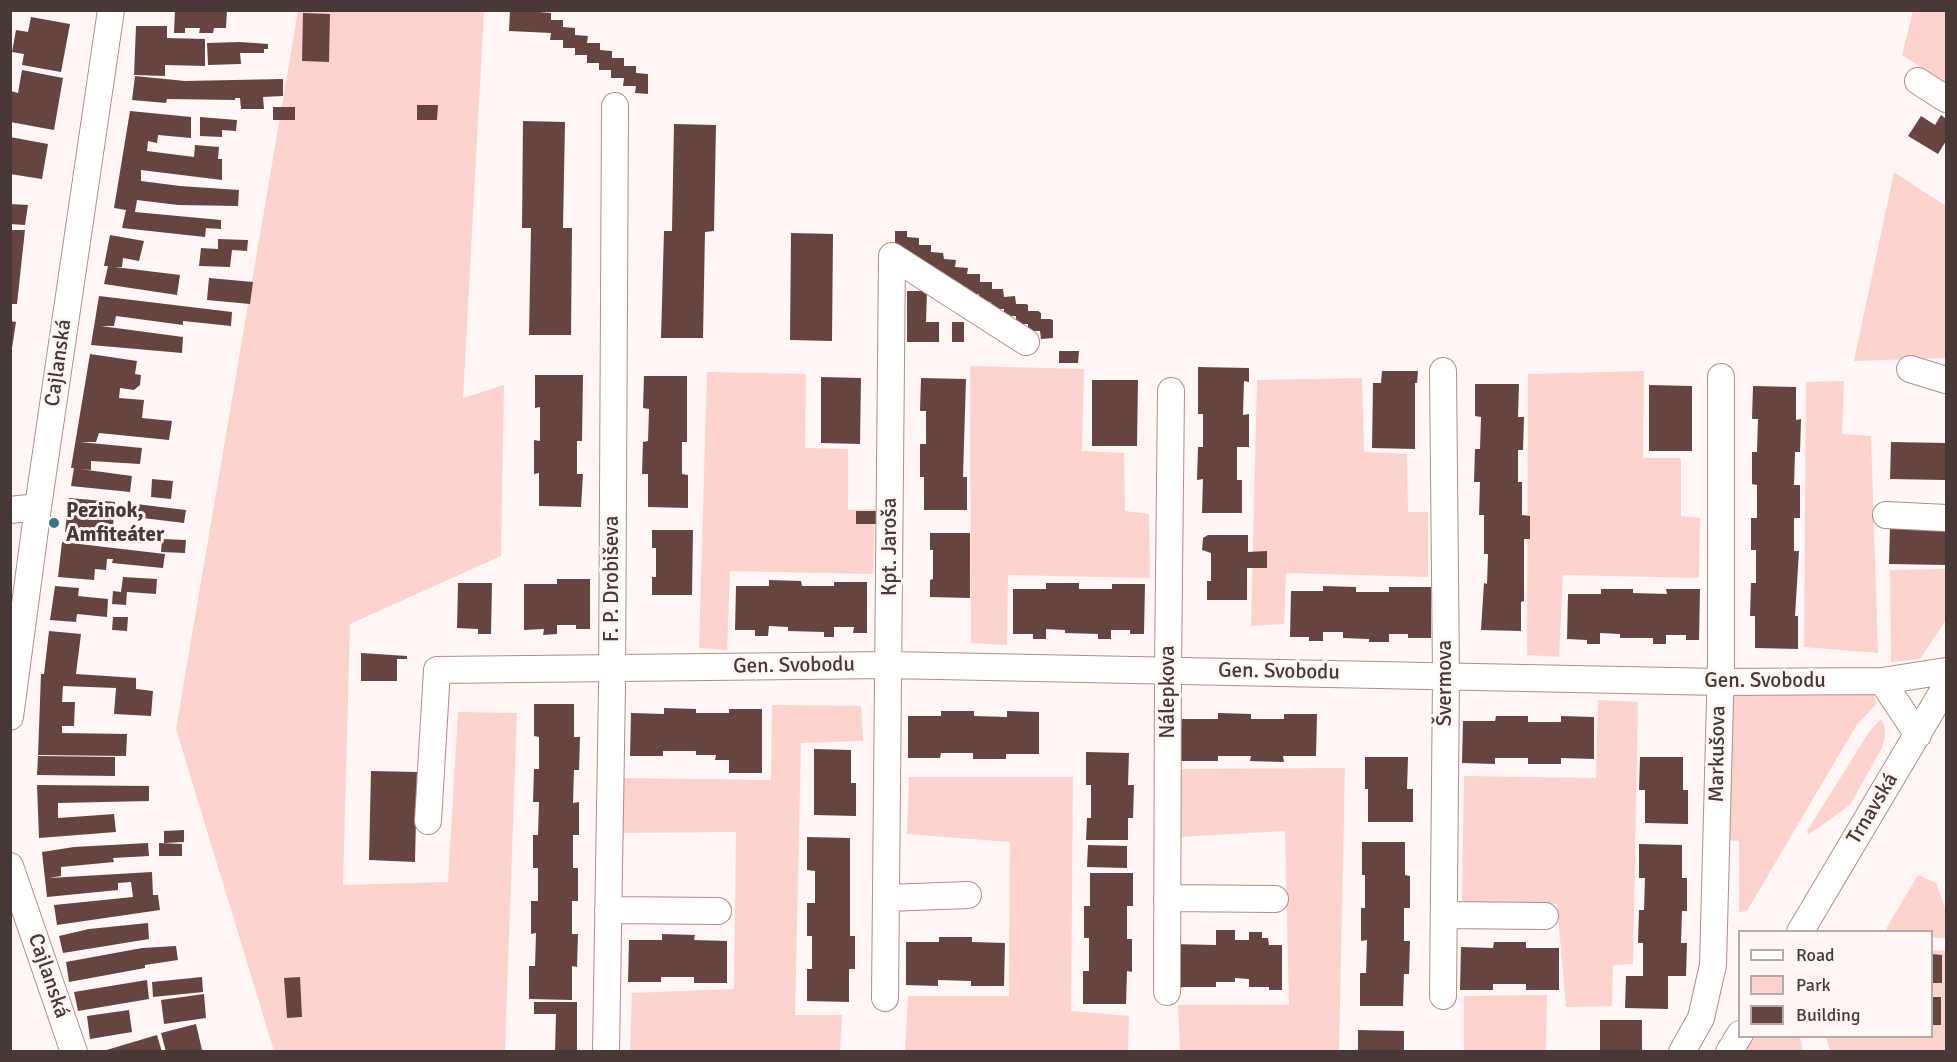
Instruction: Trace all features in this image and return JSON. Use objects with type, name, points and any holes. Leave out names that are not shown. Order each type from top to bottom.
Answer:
[{"type":"street","name":"Cajlanská","points":[[10,717],[38,507],[111,10]]},
{"type":"street","points":[[1918,81],[1947,99]]},
{"type":"street","name":"F. P. Drobiševa","points":[[606,1052],[612,668],[615,106]]},
{"type":"street","name":"Kpt. Jaroša","points":[[885,998],[892,256],[1026,342]]},
{"type":"street","points":[[1910,369],[1947,380]]},
{"type":"street","name":"Švermova","points":[[1443,371],[1446,676],[1443,996]]},
{"type":"street","name":"Markušova","points":[[1682,1052],[1701,1018],[1713,965],[1720,682],[1721,377]]},
{"type":"street","name":"Nálepkova","points":[[1167,992],[1171,392]]},
{"type":"street","points":[[10,510],[38,507]]},
{"type":"street","points":[[1886,515],[1947,518]]},
{"type":"street","name":"Gen. Svobodu","points":[[428,821],[437,670],[889,665],[1720,682],[1882,681],[1947,671]]},
{"type":"street","points":[[1882,681],[1918,735]]},
{"type":"street","name":"Trnavská","points":[[1801,930],[1947,686]]},
{"type":"street","name":"Cajlanská","points":[[10,866],[74,1052]]},
{"type":"street","points":[[887,898],[969,896]]},
{"type":"street","points":[[1167,898],[1275,899]]},
{"type":"street","points":[[608,910],[718,911]]},
{"type":"street","points":[[1444,915],[1545,916]]},
{"type":"street","points":[[1729,1052],[1738,1037]]},
{"type":"green space","points":[[298,11],[484,11],[463,398],[504,385],[501,556],[350,624],[343,885],[448,882],[458,712],[517,713],[505,1051],[274,1051],[176,729]]},
{"type":"green space","points":[[1913,11],[1946,11],[1946,83],[1902,55]]},
{"type":"green space","points":[[1894,172],[1946,206],[1946,358],[1854,361]]},
{"type":"green space","points":[[970,366],[1084,369],[1082,451],[1124,453],[1125,511],[1149,514],[1150,578],[1008,575],[1007,645],[971,643]]},
{"type":"green space","points":[[1644,371],[1643,458],[1681,458],[1681,516],[1700,518],[1699,578],[1563,575],[1559,657],[1527,655],[1528,374]]},
{"type":"green space","points":[[707,372],[806,374],[805,448],[848,449],[848,510],[875,509],[873,574],[730,571],[727,650],[699,648]]},
{"type":"green space","points":[[1362,378],[1364,452],[1407,454],[1408,512],[1428,512],[1428,577],[1286,573],[1284,624],[1251,626],[1257,380]]},
{"type":"green space","points":[[1844,381],[1842,434],[1871,436],[1878,653],[1804,647],[1806,382]]},
{"type":"green space","points":[[1946,569],[1946,620],[1920,659],[1891,662],[1890,570]]},
{"type":"green space","points":[[1870,689],[1877,703],[1856,726],[1747,911],[1739,912],[1739,841],[1725,840],[1728,690]]},
{"type":"green space","points":[[1598,700],[1638,702],[1633,964],[1613,965],[1612,1006],[1566,1007],[1557,904],[1462,903],[1464,776],[1596,778]]},
{"type":"green space","points":[[772,705],[861,706],[863,741],[801,743],[795,1015],[842,1015],[840,1051],[630,1051],[632,993],[734,989],[736,832],[621,833],[623,778],[771,780]]},
{"type":"green space","points":[[1881,719],[1885,727],[1882,748],[1850,805],[1808,835],[1807,831],[1869,732]]},
{"type":"green space","points":[[1345,768],[1339,1051],[1180,1051],[1178,1005],[1289,1005],[1285,831],[1178,837],[1177,769]]},
{"type":"green space","points":[[909,777],[1073,777],[1071,1011],[1129,1016],[1128,1051],[905,1051],[908,996],[1009,996],[1010,842],[907,834]]},
{"type":"green space","points":[[1918,875],[1936,883],[1946,910],[1946,938],[1933,938],[1933,930],[1887,930]]},
{"type":"green space","points":[[1933,950],[1946,951],[1946,1051],[1830,1051],[1826,1038],[1933,1038]]},
{"type":"green space","points":[[1547,995],[1546,1051],[1464,1051],[1464,996]]},
{"type":"green space","points":[[1753,1038],[1800,1038],[1803,1051],[1745,1051]]},
{"type":"building","points":[[175,10],[227,10],[226,28],[214,28],[213,33],[199,33],[200,28],[185,28],[185,33],[174,33]]},
{"type":"building","points":[[510,10],[539,10],[539,12],[551,13],[551,20],[563,20],[563,27],[575,28],[575,35],[588,36],[587,43],[600,43],[600,50],[612,51],[612,58],[624,58],[624,66],[636,66],[636,73],[648,74],[648,94],[635,93],[636,86],[623,86],[624,78],[611,78],[611,70],[599,70],[599,63],[587,63],[587,55],[575,55],[575,48],[563,48],[563,40],[550,40],[551,33],[509,31]]},
{"type":"building","points":[[303,13],[330,14],[329,62],[302,61]]},
{"type":"building","points":[[31,17],[70,24],[61,72],[22,65],[24,54],[12,52],[16,30],[28,32]]},
{"type":"building","points":[[136,26],[167,26],[167,38],[205,39],[205,66],[165,65],[165,76],[134,75]]},
{"type":"building","points":[[207,43],[268,44],[268,49],[264,49],[264,53],[240,53],[241,64],[208,65]]},
{"type":"building","points":[[22,70],[63,78],[54,130],[10,122],[11,91],[18,93]]},
{"type":"building","points":[[135,76],[185,81],[283,79],[283,96],[263,97],[264,109],[241,109],[240,98],[235,98],[235,100],[167,99],[166,103],[132,100]]},
{"type":"building","points":[[417,105],[438,105],[437,120],[417,120]]},
{"type":"building","points":[[273,107],[295,107],[295,120],[273,120]]},
{"type":"building","points":[[130,111],[191,117],[191,138],[158,135],[157,143],[148,141],[147,151],[194,157],[195,145],[219,147],[218,159],[222,159],[222,180],[141,170],[141,181],[239,190],[238,206],[178,205],[137,200],[135,212],[221,220],[221,229],[206,228],[205,237],[122,228],[126,210],[114,208]]},
{"type":"building","points":[[1941,115],[1946,119],[1946,141],[1938,154],[1908,136],[1921,116],[1935,125]]},
{"type":"building","points":[[200,117],[237,120],[236,131],[222,130],[222,137],[200,136]]},
{"type":"building","points":[[523,121],[565,122],[563,228],[572,228],[571,335],[529,335],[531,228],[522,228]]},
{"type":"building","points":[[674,124],[716,125],[714,231],[705,232],[703,338],[661,338],[664,231],[672,231]]},
{"type":"building","points":[[10,137],[48,144],[42,179],[10,174]]},
{"type":"building","points":[[10,204],[28,205],[25,225],[10,224]]},
{"type":"building","points":[[10,230],[25,230],[17,304],[10,304]]},
{"type":"building","points":[[895,231],[907,231],[907,237],[919,238],[919,245],[931,245],[931,252],[943,253],[944,259],[956,260],[955,267],[968,268],[967,274],[980,274],[980,282],[992,282],[992,289],[1003,289],[1004,297],[1015,296],[1016,304],[1026,304],[1028,311],[1041,313],[1041,319],[1053,320],[1053,338],[1041,339],[1040,331],[1028,331],[1028,324],[1016,324],[1016,316],[1004,316],[1004,309],[992,309],[991,302],[980,301],[979,294],[967,294],[967,287],[955,287],[955,280],[943,279],[943,273],[931,272],[931,265],[918,264],[919,257],[906,257],[895,251]]},
{"type":"building","points":[[791,233],[833,234],[832,341],[790,340]]},
{"type":"building","points":[[110,235],[144,241],[139,261],[123,258],[122,267],[115,267],[180,275],[177,295],[104,284],[108,266],[104,266]]},
{"type":"building","points":[[218,239],[248,240],[247,251],[232,250],[230,267],[199,266],[201,248],[218,249]]},
{"type":"building","points":[[209,278],[253,282],[250,304],[207,300]]},
{"type":"building","points":[[907,291],[927,291],[926,322],[939,322],[939,342],[907,342]]},
{"type":"building","points":[[99,296],[232,312],[231,326],[183,321],[183,325],[116,316],[114,326],[101,326],[183,337],[182,353],[91,345]]},
{"type":"building","points":[[10,321],[16,322],[12,348],[10,348]]},
{"type":"building","points":[[952,322],[964,322],[964,342],[952,342]]},
{"type":"building","points":[[1059,351],[1079,351],[1078,363],[1059,363]]},
{"type":"building","points":[[90,354],[137,361],[135,374],[141,375],[140,385],[134,390],[120,388],[119,398],[144,400],[142,418],[172,421],[169,440],[99,433],[96,442],[80,442],[142,448],[140,464],[91,461],[91,470],[80,469],[132,476],[130,492],[71,486],[74,468],[71,468]]},
{"type":"building","points":[[1198,367],[1249,368],[1249,382],[1244,381],[1243,415],[1249,414],[1249,447],[1237,447],[1237,480],[1242,480],[1242,513],[1202,513],[1203,479],[1197,480],[1198,447],[1203,447],[1203,414],[1198,414]]},
{"type":"building","points":[[1382,371],[1418,371],[1417,383],[1415,383],[1415,449],[1372,448],[1373,383],[1381,383]]},
{"type":"building","points":[[535,375],[583,375],[582,441],[577,441],[577,474],[583,474],[581,507],[539,506],[539,473],[534,474],[534,440],[540,441],[540,407],[535,408]]},
{"type":"building","points":[[644,376],[687,376],[687,442],[682,442],[682,474],[688,475],[688,508],[648,507],[648,474],[642,474],[643,442],[648,441],[649,409],[643,408]]},
{"type":"building","points":[[821,377],[861,378],[860,444],[821,443]]},
{"type":"building","points":[[921,378],[966,379],[963,477],[967,477],[967,510],[924,510],[924,477],[920,477],[920,444],[926,444],[926,411],[920,411]]},
{"type":"building","points":[[1092,380],[1138,380],[1137,446],[1092,446]]},
{"type":"building","points":[[1475,384],[1519,384],[1518,417],[1524,417],[1523,450],[1518,450],[1518,482],[1522,482],[1522,515],[1530,516],[1530,539],[1524,539],[1524,601],[1521,602],[1521,631],[1481,630],[1488,554],[1484,554],[1484,515],[1479,515],[1480,482],[1474,482],[1475,449],[1480,449],[1481,417],[1475,416]]},
{"type":"building","points":[[1649,385],[1692,386],[1692,451],[1649,451]]},
{"type":"building","points":[[1753,386],[1796,387],[1796,420],[1801,419],[1800,452],[1795,452],[1794,485],[1800,485],[1800,518],[1794,518],[1794,551],[1799,551],[1795,616],[1798,616],[1798,649],[1755,648],[1755,616],[1750,616],[1751,583],[1756,583],[1756,550],[1751,550],[1751,518],[1757,518],[1757,485],[1752,484],[1752,452],[1757,452],[1758,419],[1752,419]]},
{"type":"building","points":[[1891,442],[1946,443],[1946,480],[1890,479]]},
{"type":"building","points":[[152,479],[173,481],[171,499],[151,497]]},
{"type":"building","points":[[69,498],[115,502],[113,526],[102,525],[100,536],[65,532]]},
{"type":"building","points":[[136,504],[186,510],[184,523],[135,517]]},
{"type":"building","points":[[856,511],[879,511],[879,524],[856,524]]},
{"type":"building","points":[[1890,527],[1946,528],[1946,565],[1889,564]]},
{"type":"building","points":[[652,530],[693,530],[692,595],[652,595],[652,577],[656,577],[656,548],[652,548]]},
{"type":"building","points":[[930,533],[970,533],[970,598],[930,597],[930,580],[933,579],[933,550],[930,550]]},
{"type":"building","points":[[1208,535],[1248,535],[1248,552],[1267,551],[1267,568],[1247,568],[1247,600],[1207,600],[1207,581],[1211,581],[1211,553],[1202,550],[1203,538]]},
{"type":"building","points":[[162,539],[186,540],[185,553],[161,552]]},
{"type":"building","points":[[62,542],[165,554],[163,568],[112,563],[113,559],[107,559],[106,570],[95,569],[94,580],[58,577]]},
{"type":"building","points":[[123,577],[157,579],[156,594],[127,592],[126,605],[112,604],[113,591],[121,592]]},
{"type":"building","points":[[557,579],[590,579],[590,629],[576,629],[576,625],[557,625],[557,634],[543,635],[544,629],[524,630],[524,584],[557,584]]},
{"type":"building","points":[[769,580],[801,581],[802,586],[834,586],[834,582],[867,582],[867,633],[853,633],[854,627],[834,627],[834,637],[824,637],[824,632],[788,631],[788,627],[769,626],[768,636],[755,636],[755,630],[735,630],[736,586],[769,586]]},
{"type":"building","points":[[458,583],[492,583],[491,634],[478,634],[478,629],[457,628]]},
{"type":"building","points":[[1046,583],[1079,583],[1079,589],[1112,589],[1112,584],[1145,584],[1144,634],[1130,634],[1130,630],[1111,630],[1111,639],[1098,639],[1098,634],[1065,633],[1065,630],[1046,629],[1046,639],[1033,639],[1033,634],[1013,634],[1013,589],[1046,589]]},
{"type":"building","points":[[55,586],[79,588],[78,596],[108,599],[107,617],[77,614],[76,622],[50,620]]},
{"type":"building","points":[[1323,586],[1356,587],[1356,592],[1389,592],[1389,587],[1431,587],[1431,638],[1408,638],[1408,634],[1389,634],[1389,642],[1369,642],[1369,639],[1343,638],[1343,632],[1323,632],[1323,641],[1309,641],[1309,637],[1290,637],[1291,591],[1323,591]]},
{"type":"building","points":[[1601,589],[1633,589],[1633,593],[1667,594],[1666,589],[1700,589],[1699,640],[1686,640],[1686,635],[1666,635],[1666,644],[1653,644],[1653,638],[1620,638],[1620,634],[1600,633],[1600,644],[1587,644],[1587,640],[1567,639],[1568,594],[1601,594]]},
{"type":"building","points":[[113,617],[128,617],[127,631],[112,630]]},
{"type":"building","points":[[49,631],[81,634],[76,674],[136,678],[136,689],[153,691],[151,716],[114,714],[116,688],[63,686],[62,702],[75,702],[74,726],[62,726],[62,733],[127,734],[126,756],[38,755],[41,674],[44,674]]},
{"type":"building","points":[[361,653],[407,656],[407,659],[397,659],[397,681],[361,681]]},
{"type":"building","points":[[534,704],[574,704],[574,737],[580,737],[579,770],[574,770],[573,803],[579,802],[579,835],[573,835],[573,868],[578,868],[578,901],[572,901],[572,934],[578,934],[577,967],[572,966],[572,1000],[529,999],[529,966],[535,966],[536,933],[531,934],[531,901],[538,901],[538,868],[533,868],[533,835],[538,835],[539,802],[533,802],[534,769],[539,769],[539,737],[534,736]]},
{"type":"building","points":[[664,708],[696,709],[696,713],[729,713],[729,709],[762,709],[762,773],[729,773],[729,760],[715,760],[716,755],[696,755],[696,751],[663,751],[663,756],[630,756],[631,713],[664,714]]},
{"type":"building","points":[[941,711],[974,711],[974,716],[1007,717],[1007,711],[1039,712],[1039,754],[1006,754],[1006,759],[973,759],[973,753],[941,753],[940,758],[908,758],[908,716],[941,716]]},
{"type":"building","points":[[1218,713],[1251,714],[1251,719],[1284,719],[1284,714],[1317,714],[1316,756],[1283,756],[1284,762],[1250,761],[1251,756],[1218,756],[1218,761],[1173,761],[1176,719],[1218,719]]},
{"type":"building","points":[[1496,716],[1528,716],[1528,722],[1561,722],[1561,716],[1594,717],[1594,759],[1561,758],[1561,764],[1528,764],[1528,758],[1495,758],[1495,764],[1462,763],[1463,721],[1495,721]]},
{"type":"building","points":[[814,749],[851,750],[851,783],[856,783],[856,816],[814,815]]},
{"type":"building","points":[[1086,752],[1129,753],[1128,785],[1134,785],[1133,818],[1128,818],[1128,840],[1086,840],[1087,818],[1091,818],[1091,785],[1086,785]]},
{"type":"building","points":[[38,756],[115,757],[115,776],[37,775]]},
{"type":"building","points":[[1365,757],[1408,757],[1407,789],[1413,789],[1413,822],[1368,822]]},
{"type":"building","points":[[1640,757],[1683,757],[1683,790],[1688,790],[1688,824],[1645,823],[1645,790],[1639,790]]},
{"type":"building","points":[[371,771],[417,772],[415,862],[369,860]]},
{"type":"building","points":[[37,785],[149,786],[149,801],[58,803],[58,818],[114,814],[116,832],[39,838]]},
{"type":"building","points":[[184,830],[184,842],[164,843],[164,831]]},
{"type":"building","points":[[807,837],[850,838],[850,936],[855,936],[855,969],[849,969],[849,1002],[807,1001],[807,969],[812,969],[812,936],[807,936],[807,903],[815,903],[815,871],[807,870]]},
{"type":"building","points":[[1362,842],[1405,842],[1405,875],[1410,876],[1410,908],[1404,908],[1404,941],[1410,941],[1409,974],[1404,974],[1403,1006],[1360,1006],[1360,973],[1366,973],[1367,940],[1361,941],[1361,908],[1365,908]]},
{"type":"building","points":[[148,843],[149,856],[113,858],[114,862],[61,867],[61,876],[49,878],[152,872],[153,895],[158,895],[160,910],[57,925],[54,905],[133,897],[131,882],[118,883],[118,890],[47,897],[42,852],[74,847]]},
{"type":"building","points":[[159,843],[182,844],[182,856],[159,856]]},
{"type":"building","points":[[1639,844],[1682,845],[1682,878],[1687,878],[1687,911],[1682,911],[1681,943],[1687,943],[1686,976],[1668,976],[1668,1009],[1625,1008],[1626,976],[1643,976],[1643,943],[1638,943],[1639,910],[1644,910],[1645,878],[1639,878]]},
{"type":"building","points":[[1088,845],[1127,846],[1127,868],[1087,867]]},
{"type":"building","points":[[1090,873],[1133,873],[1133,906],[1127,906],[1127,939],[1132,939],[1132,972],[1127,971],[1126,1004],[1083,1004],[1083,971],[1089,971],[1089,938],[1084,938],[1084,906],[1090,906]]},
{"type":"building","points":[[148,923],[149,939],[63,953],[59,936],[89,929]]},
{"type":"building","points":[[1216,930],[1235,930],[1235,940],[1249,940],[1249,932],[1262,932],[1262,938],[1268,938],[1269,945],[1282,945],[1282,990],[1269,990],[1269,987],[1249,987],[1249,979],[1235,978],[1235,982],[1216,982],[1216,987],[1183,987],[1167,992],[1170,944],[1216,945]]},
{"type":"building","points":[[662,934],[695,935],[694,940],[727,941],[727,983],[694,983],[694,977],[661,977],[661,982],[628,982],[629,940],[662,940]]},
{"type":"building","points":[[939,937],[972,937],[972,942],[1005,943],[1004,986],[971,986],[971,981],[938,980],[938,986],[906,985],[906,942],[939,942]]},
{"type":"building","points":[[1494,942],[1526,942],[1526,948],[1559,948],[1559,990],[1526,990],[1526,984],[1493,984],[1493,990],[1460,990],[1461,947],[1493,948]]},
{"type":"building","points":[[176,946],[178,960],[69,982],[66,962],[142,948]]},
{"type":"building","points":[[1933,954],[1942,955],[1942,983],[1933,983]]},
{"type":"building","points":[[202,977],[203,992],[153,997],[152,982]]},
{"type":"building","points":[[300,977],[302,1017],[287,1018],[284,978]]},
{"type":"building","points":[[147,980],[149,999],[78,1011],[74,992]]},
{"type":"building","points":[[204,994],[206,1018],[164,1024],[161,1000]]},
{"type":"building","points":[[1933,997],[1941,997],[1941,1025],[1933,1025]]},
{"type":"building","points":[[534,1002],[577,1002],[577,1052],[555,1052],[556,1014],[534,1014]]},
{"type":"building","points":[[129,1010],[132,1032],[90,1039],[87,1016]]},
{"type":"building","points":[[1600,1020],[1642,1020],[1642,1052],[1600,1052]]},
{"type":"building","points":[[196,1024],[202,1050],[166,1052],[161,1033]]},
{"type":"building","points":[[1358,1030],[1404,1031],[1404,1052],[1358,1052]]},
{"type":"building","points":[[157,1035],[162,1052],[103,1052],[103,1051]]},
{"type":"place","name":"Pezinok, Amfiteáter","points":[[54,523]]}]
